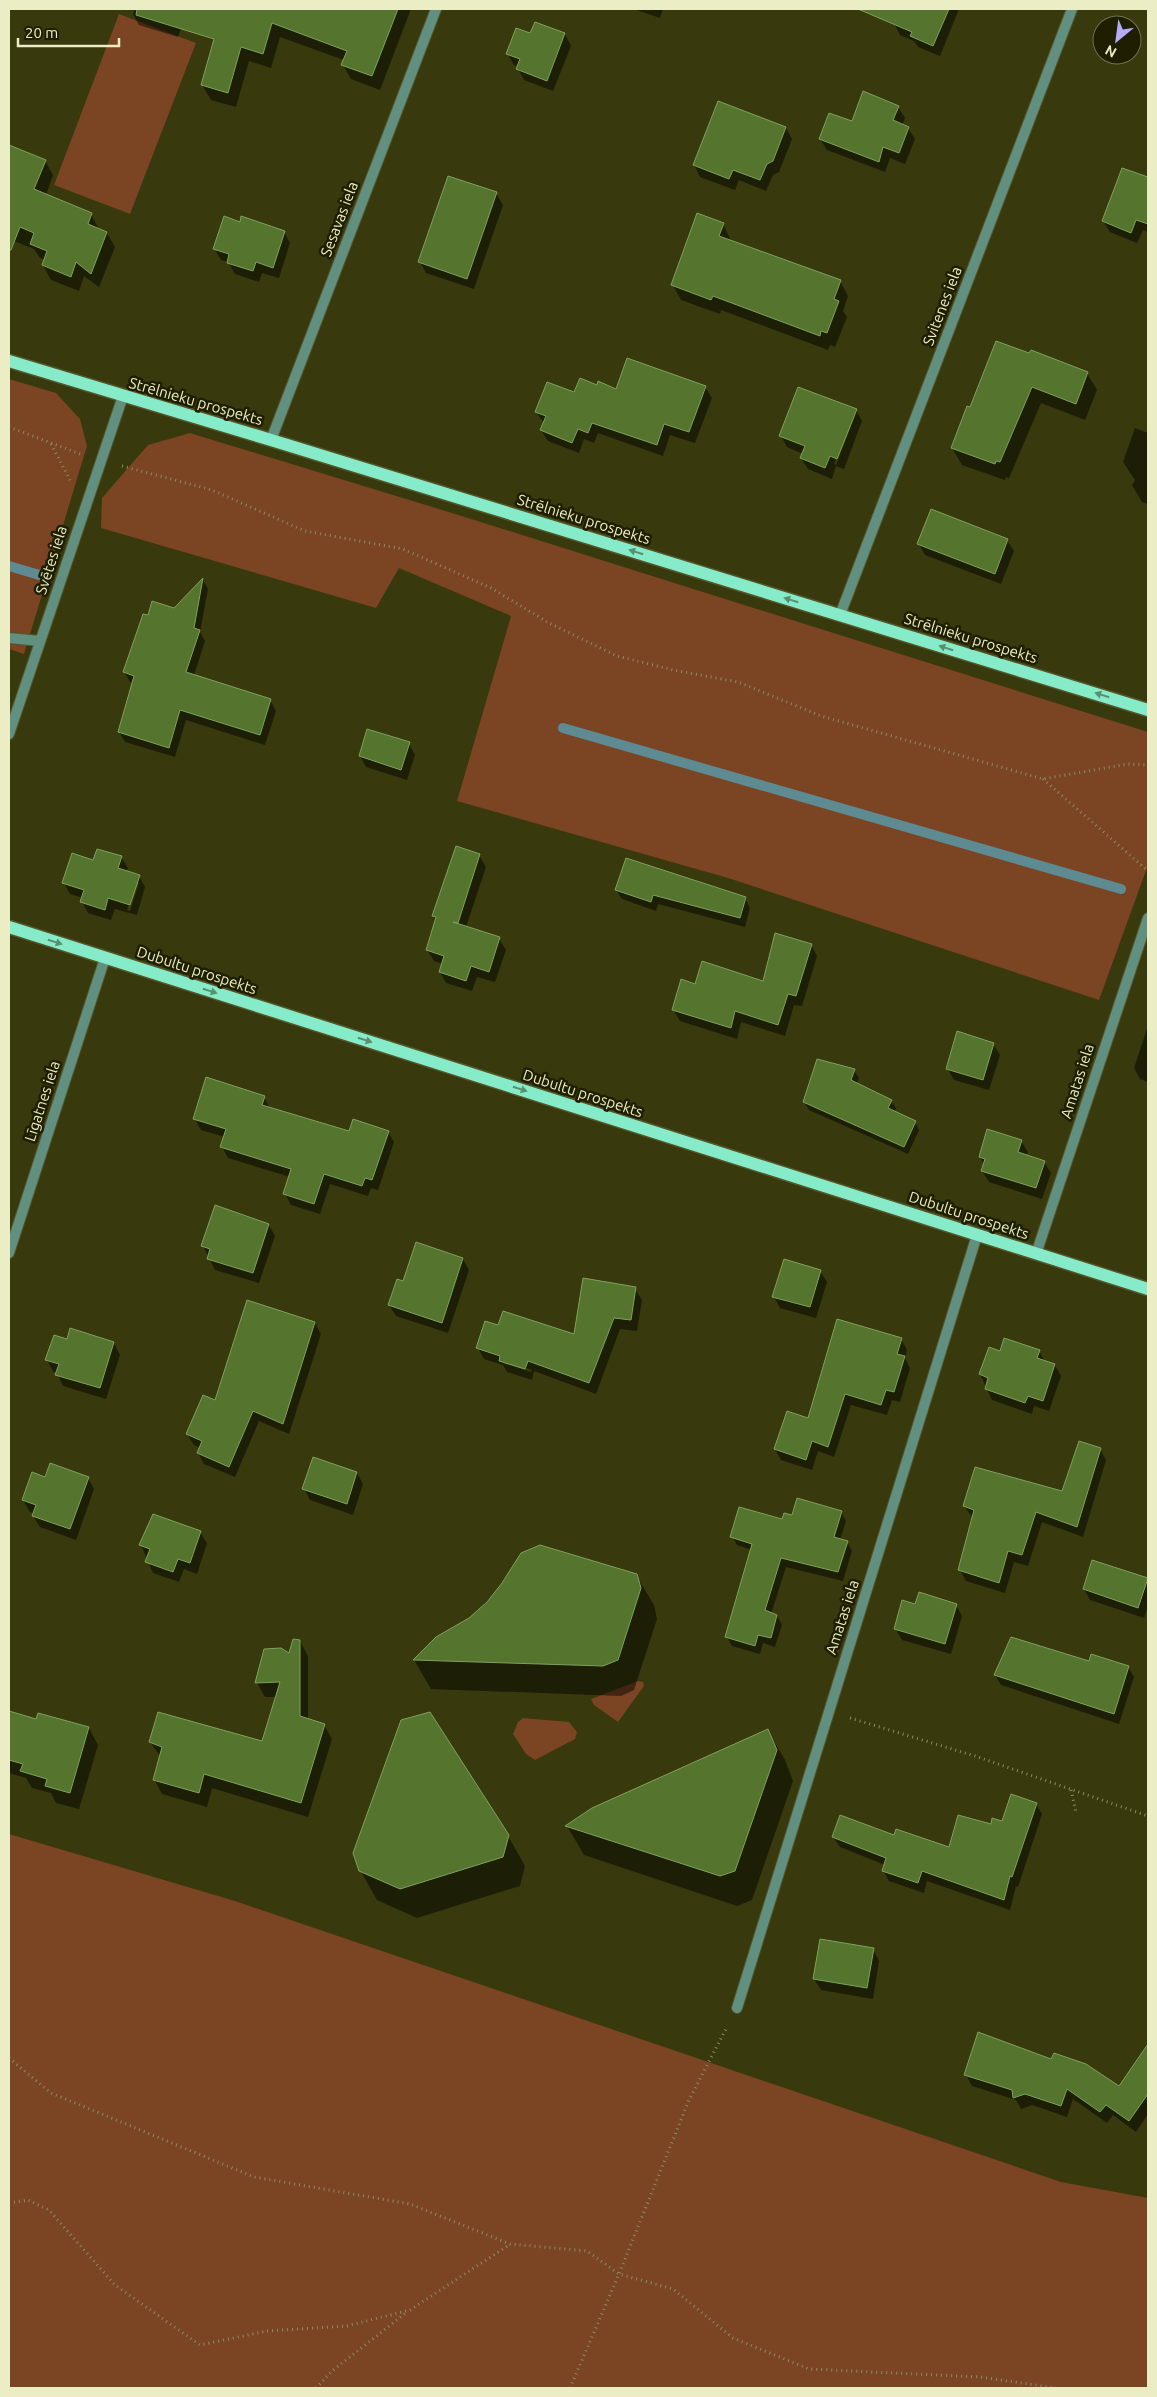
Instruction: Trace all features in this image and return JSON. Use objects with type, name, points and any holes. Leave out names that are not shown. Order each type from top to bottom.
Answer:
[{"type":"main road","name":"Strēlnieku prospekts","points":[[9,361],[1148,710]]},
{"type":"main road","name":"Dubultu prospekts","points":[[9,927],[1148,1289]]},
{"type":"street","name":"Sesavas iela","points":[[270,440],[436,9]]},
{"type":"street","name":"Svitenes iela","points":[[840,615],[1072,9]]},
{"type":"street","name":"Svētes iela","points":[[9,734],[123,396]]},
{"type":"street","points":[[9,638],[40,641]]},
{"type":"street","name":"Amatas iela","points":[[1036,1254],[1148,918]]},
{"type":"street","name":"Līgatnes iela","points":[[9,1253],[105,958]]},
{"type":"street","name":"Amatas iela","points":[[737,2008],[977,1235]]},
{"type":"path","points":[[9,427],[100,462],[212,490],[306,531],[403,550],[491,588],[549,623],[617,656],[673,670],[738,682],[821,716],[1043,779],[1148,871]]},
{"type":"path","points":[[50,443],[71,482],[82,514]]},
{"type":"path","points":[[1043,779],[1128,764],[1148,765]]},
{"type":"path","points":[[828,1711],[975,1756],[1148,1816]]},
{"type":"path","points":[[1071,1790],[1076,1812]]},
{"type":"path","points":[[570,2388],[619,2274],[689,2100],[737,2008]]},
{"type":"path","points":[[9,2058],[51,2093],[254,2178],[410,2204],[510,2244],[587,2251],[619,2274],[673,2289],[733,2338],[809,2369],[980,2377],[1056,2388]]},
{"type":"path","points":[[9,2203],[28,2200],[49,2210],[115,2285],[200,2345],[267,2331],[347,2326],[410,2310]]},
{"type":"path","points":[[316,2388],[332,2371],[410,2310],[510,2244]]},
{"type":"shaded area","points":[[119,14],[196,43],[130,214],[54,185]]},
{"type":"shaded area","points":[[9,379],[56,393],[80,419],[87,446],[24,654],[9,649]]},
{"type":"shaded area","points":[[190,433],[452,513],[1148,732],[1148,865],[1099,1000],[728,878],[457,801],[511,616],[399,568],[376,608],[101,528],[102,498],[148,445]]},
{"type":"shaded area","points":[[638,1681],[643,1682],[644,1686],[618,1722],[594,1705],[591,1699]]},
{"type":"shaded area","points":[[523,1718],[569,1722],[577,1732],[575,1739],[535,1760],[526,1754],[513,1734],[518,1722]]},
{"type":"shaded area","points":[[9,1834],[235,1901],[1061,2182],[1148,2198],[1148,2388],[9,2388]]},
{"type":"building","points":[[137,9],[398,9],[372,76],[341,65],[347,51],[272,23],[263,54],[241,47],[228,93],[201,85],[214,39],[136,15]]},
{"type":"building","points":[[858,9],[949,9],[933,46],[910,36],[912,32]]},
{"type":"building","points":[[535,22],[565,33],[547,81],[516,69],[520,59],[506,54],[516,28],[530,33]]},
{"type":"building","points":[[863,91],[899,106],[893,120],[909,127],[899,153],[883,147],[879,162],[819,139],[829,113],[852,121]]},
{"type":"building","points":[[718,101],[786,127],[773,161],[767,164],[760,180],[733,170],[729,179],[693,165]]},
{"type":"building","points":[[9,145],[46,160],[34,189],[92,213],[88,224],[107,232],[91,274],[76,262],[71,277],[42,265],[47,251],[30,244],[34,233],[20,227],[11,250],[9,250]]},
{"type":"building","points":[[1122,168],[1148,177],[1148,224],[1136,220],[1131,233],[1102,221]]},
{"type":"building","points":[[448,176],[497,192],[467,279],[418,262]]},
{"type":"building","points":[[697,213],[724,223],[719,236],[841,280],[834,299],[839,301],[827,333],[821,331],[820,336],[713,296],[711,300],[671,285]]},
{"type":"building","points":[[224,216],[240,222],[241,216],[285,231],[273,268],[256,262],[253,271],[227,263],[229,254],[213,249]]},
{"type":"building","points":[[996,341],[1029,353],[1031,350],[1088,372],[1076,404],[1032,387],[1000,462],[996,461],[995,464],[951,448],[967,406],[970,407]]},
{"type":"building","points":[[627,358],[706,386],[689,432],[664,424],[657,445],[592,423],[588,433],[578,429],[572,443],[540,430],[546,416],[535,412],[547,382],[574,392],[580,378],[597,385],[598,381],[616,389]]},
{"type":"building","points":[[798,387],[857,409],[837,459],[830,456],[825,468],[800,458],[805,446],[779,436]]},
{"type":"building","points":[[931,509],[1008,539],[995,574],[917,544]]},
{"type":"building","points":[[203,578],[194,628],[200,630],[186,672],[271,699],[260,735],[180,710],[169,748],[118,732],[134,676],[123,672],[143,614],[148,615],[152,601],[174,608]]},
{"type":"building","points":[[367,729],[410,742],[401,770],[359,756]]},
{"type":"building","points":[[456,846],[480,854],[458,923],[453,922],[500,937],[489,972],[471,966],[466,981],[439,972],[444,956],[426,950],[436,917],[432,916]]},
{"type":"building","points":[[97,849],[122,856],[118,868],[140,875],[130,905],[108,898],[105,910],[80,902],[84,890],[62,883],[72,853],[93,860]]},
{"type":"building","points":[[626,858],[746,897],[740,918],[653,895],[651,902],[615,890]]},
{"type":"building","points":[[775,933],[812,944],[796,996],[788,994],[778,1025],[735,1011],[731,1028],[672,1010],[681,979],[695,984],[702,961],[763,981]]},
{"type":"building","points":[[957,1031],[994,1043],[983,1080],[946,1069]]},
{"type":"building","points":[[817,1059],[855,1069],[851,1080],[892,1100],[888,1108],[916,1121],[904,1147],[803,1102]]},
{"type":"building","points":[[206,1077],[265,1096],[262,1105],[349,1131],[353,1119],[389,1131],[372,1180],[365,1178],[362,1186],[324,1174],[314,1204],[283,1194],[291,1169],[220,1147],[226,1129],[193,1119]]},
{"type":"building","points":[[987,1129],[1022,1140],[1018,1152],[1045,1161],[1036,1188],[981,1171],[985,1159],[979,1157]]},
{"type":"building","points":[[215,1205],[269,1224],[253,1273],[207,1259],[210,1249],[201,1246]]},
{"type":"building","points":[[416,1242],[463,1258],[442,1323],[388,1305],[397,1279],[403,1281]]},
{"type":"building","points":[[784,1259],[821,1270],[810,1307],[772,1297]]},
{"type":"building","points":[[583,1278],[636,1287],[631,1320],[614,1318],[589,1383],[528,1361],[525,1369],[499,1361],[500,1356],[476,1348],[485,1321],[498,1325],[503,1311],[574,1334]]},
{"type":"building","points":[[247,1300],[315,1322],[283,1424],[253,1411],[229,1467],[197,1453],[202,1441],[186,1434],[203,1395],[215,1400]]},
{"type":"building","points":[[837,1319],[902,1338],[897,1354],[905,1356],[894,1392],[886,1390],[881,1405],[845,1394],[828,1447],[812,1441],[806,1460],[774,1449],[787,1411],[808,1418]]},
{"type":"building","points":[[70,1328],[114,1342],[100,1388],[55,1375],[59,1364],[45,1360],[54,1335],[67,1339]]},
{"type":"building","points":[[1004,1338],[1040,1350],[1037,1358],[1055,1364],[1043,1401],[1028,1396],[1025,1403],[985,1389],[988,1378],[979,1374],[989,1347],[1000,1351]]},
{"type":"building","points":[[1079,1441],[1101,1448],[1077,1527],[1036,1512],[1022,1555],[1008,1551],[999,1583],[958,1570],[974,1510],[963,1506],[975,1467],[1062,1491]]},
{"type":"building","points":[[313,1457],[357,1472],[347,1504],[302,1489]]},
{"type":"building","points":[[50,1463],[89,1477],[70,1529],[32,1516],[36,1505],[22,1500],[32,1472],[45,1477]]},
{"type":"building","points":[[797,1498],[842,1511],[834,1537],[848,1541],[838,1572],[781,1558],[765,1610],[777,1615],[771,1638],[758,1635],[755,1646],[725,1637],[752,1544],[730,1537],[739,1507],[782,1519],[784,1513],[792,1515]]},
{"type":"building","points":[[153,1514],[201,1531],[190,1563],[178,1559],[173,1572],[145,1562],[150,1549],[139,1545]]},
{"type":"building","points":[[540,1545],[637,1574],[641,1588],[618,1660],[603,1666],[413,1660],[436,1637],[469,1618],[487,1602],[521,1553]]},
{"type":"building","points":[[1092,1560],[1148,1578],[1138,1608],[1083,1589]]},
{"type":"building","points":[[919,1592],[957,1604],[945,1644],[894,1629],[902,1600],[915,1604]]},
{"type":"building","points":[[1011,1637],[1089,1661],[1091,1654],[1129,1666],[1114,1714],[994,1675]]},
{"type":"building","points":[[293,1639],[300,1640],[300,1716],[325,1724],[301,1803],[204,1774],[199,1793],[153,1780],[162,1747],[149,1742],[158,1712],[262,1741],[280,1682],[255,1683],[264,1649],[281,1648],[289,1653]]},
{"type":"building","points":[[9,1711],[36,1719],[38,1713],[89,1727],[70,1793],[45,1786],[47,1779],[20,1771],[23,1764],[9,1760]]},
{"type":"building","points":[[430,1712],[509,1835],[503,1857],[400,1889],[359,1871],[353,1853],[401,1720]]},
{"type":"building","points":[[768,1729],[777,1750],[735,1871],[720,1876],[565,1826],[592,1808]]},
{"type":"building","points":[[1011,1794],[1037,1803],[1012,1877],[1010,1876],[1004,1900],[922,1871],[918,1883],[882,1871],[886,1858],[832,1837],[840,1815],[894,1835],[896,1829],[949,1847],[958,1815],[991,1824],[992,1818],[1002,1821]]},
{"type":"building","points":[[820,1939],[874,1948],[867,1988],[813,1979]]},
{"type":"building","points":[[978,2032],[1051,2059],[1054,2053],[1086,2064],[1119,2086],[1148,2044],[1148,2094],[1129,2121],[1106,2105],[1100,2112],[1067,2089],[1061,2106],[1025,2094],[1013,2098],[1012,2090],[964,2075]]},
{"type":"waterway","points":[[9,566],[46,577]]},
{"type":"waterway","points":[[563,728],[1121,889]]}]
